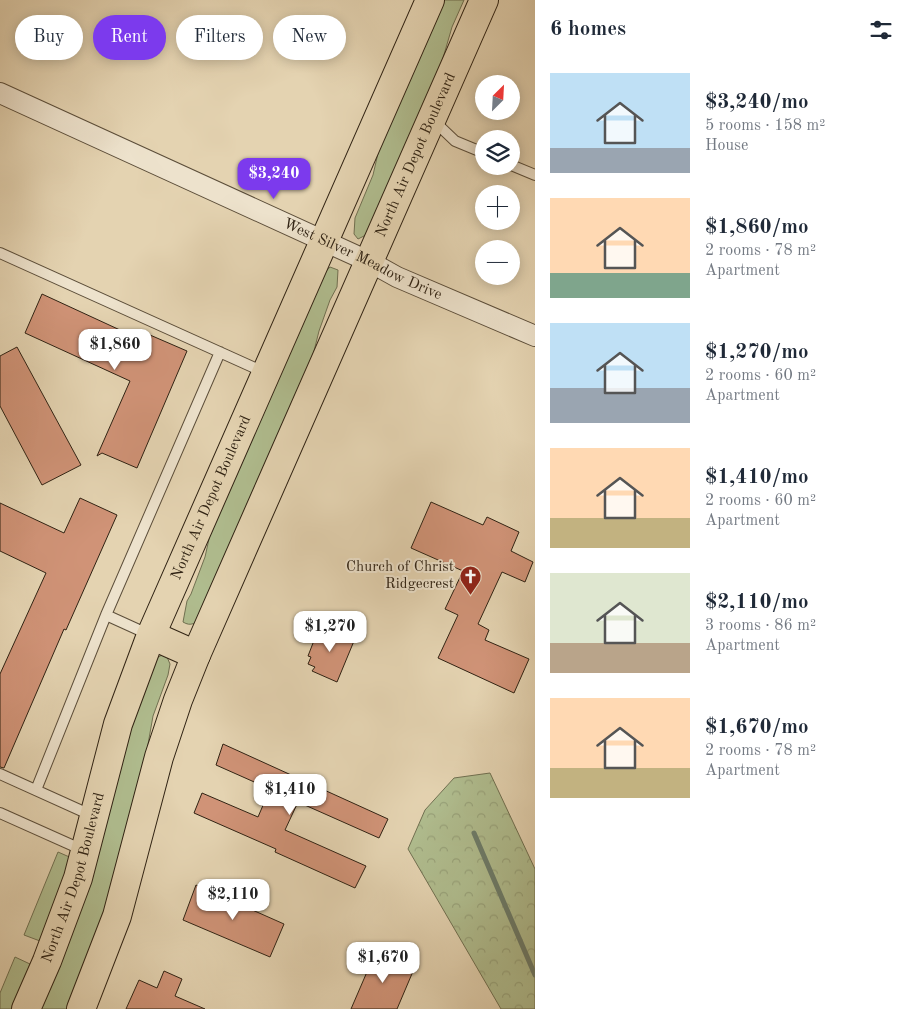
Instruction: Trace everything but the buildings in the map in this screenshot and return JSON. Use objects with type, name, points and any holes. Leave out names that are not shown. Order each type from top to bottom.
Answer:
[{"type":"main road","name":"North Air Depot Boulevard","points":[[26,1009],[54,944],[78,878],[118,724],[151,635],[430,0]]},
{"type":"main road","name":"North Air Depot Boulevard","points":[[81,1009],[117,916],[159,757],[178,700],[196,655],[484,0]]},
{"type":"main road","points":[[151,635],[196,655]]},
{"type":"street","name":"West Silver Meadow Drive","points":[[0,93],[370,262],[397,277],[535,336]]},
{"type":"lane","points":[[433,119],[455,141],[475,150]]},
{"type":"lane","points":[[520,169],[535,176]]},
{"type":"lane","points":[[0,253],[266,373]]},
{"type":"lane","points":[[36,790],[106,615],[220,352]]},
{"type":"lane","points":[[106,615],[151,635]]},
{"type":"lane","points":[[0,774],[94,816]]},
{"type":"lane","points":[[0,813],[86,851]]},
{"type":"green space","points":[[441,0],[464,0],[452,27],[441,65],[372,227],[364,236],[358,239],[354,234],[355,218],[373,175],[382,136]]},
{"type":"green space","points":[[330,267],[338,270],[337,287],[330,300],[319,331],[312,359],[202,617],[193,624],[183,622],[187,601],[205,557],[211,530],[316,282]]},
{"type":"green space","points":[[162,655],[167,657],[170,664],[168,675],[153,716],[144,767],[117,884],[70,1009],[39,1009],[120,759],[155,659]]},
{"type":"green space","points":[[490,773],[535,869],[535,1009],[501,1009],[408,849],[425,810],[454,778]]},
{"type":"green space","points":[[58,852],[74,859],[40,941],[24,935]]},
{"type":"green space","points":[[15,957],[30,964],[31,970],[14,1009],[0,1009],[0,993]]},
{"type":"waterway","points":[[474,833],[535,975]]},
{"type":"place","name":"Church of Christ Ridgecrest","points":[[470,595]]}]
